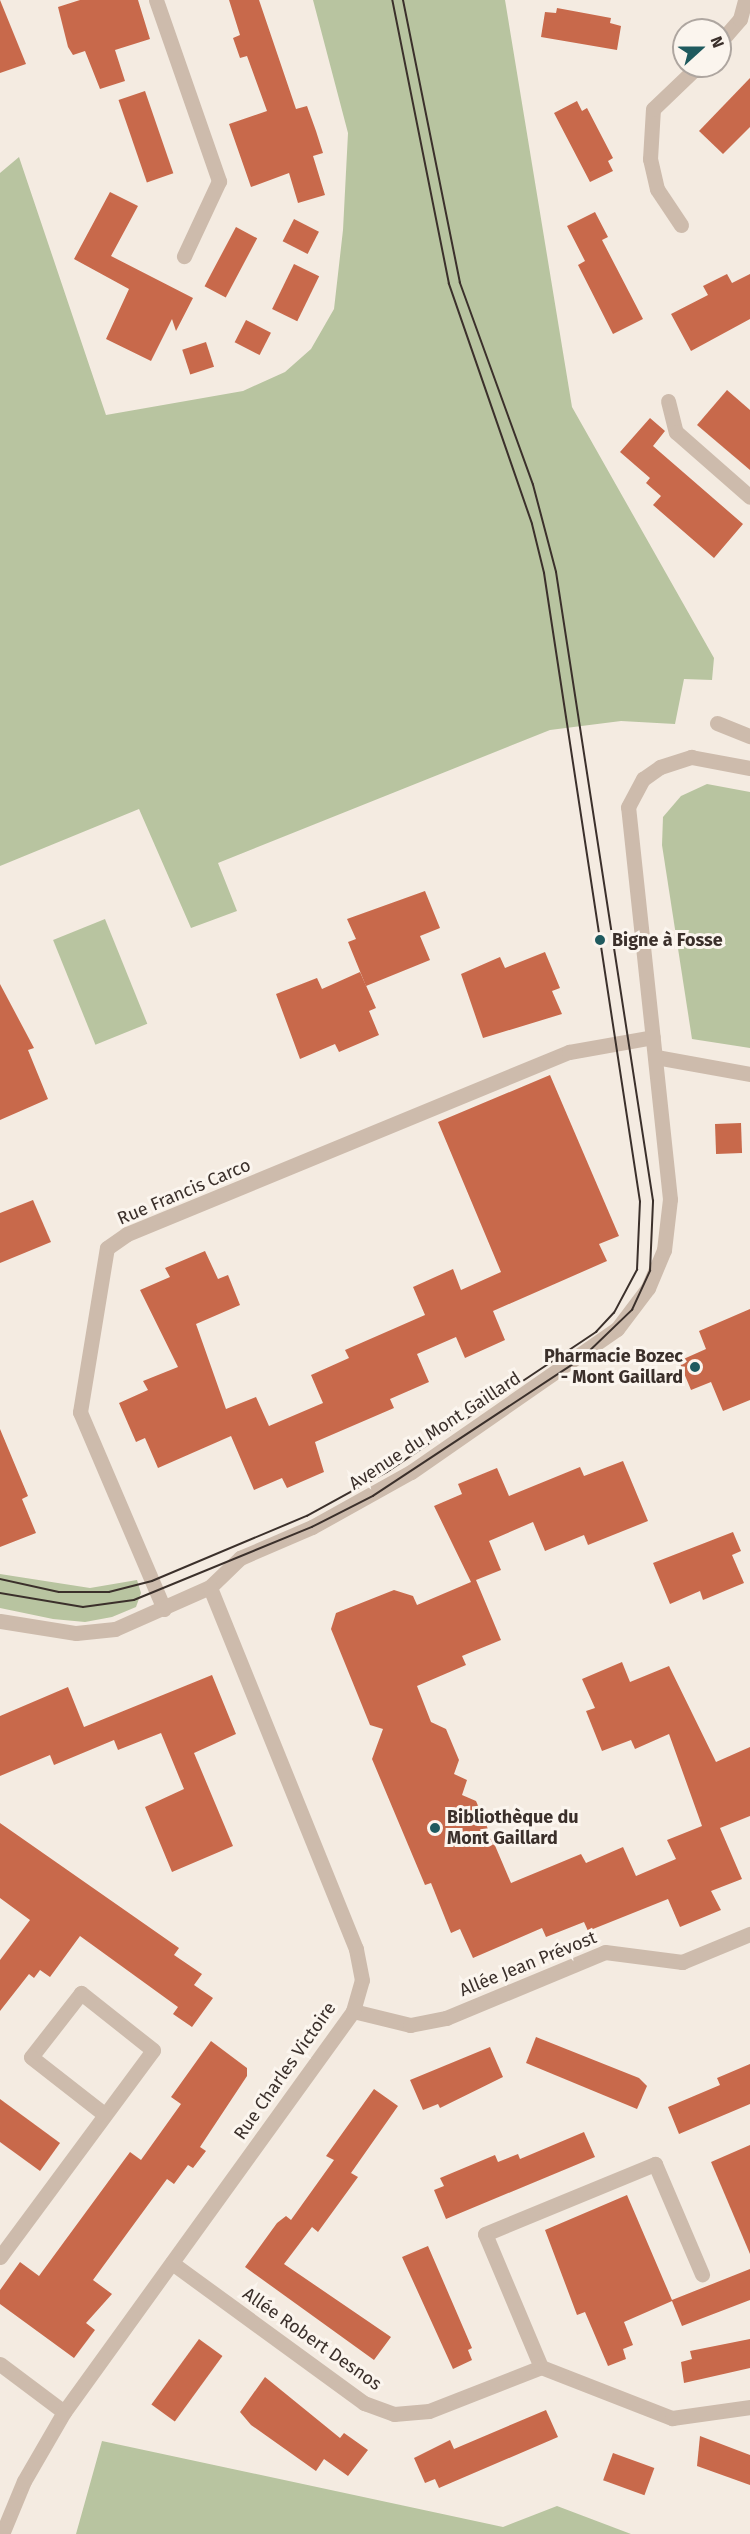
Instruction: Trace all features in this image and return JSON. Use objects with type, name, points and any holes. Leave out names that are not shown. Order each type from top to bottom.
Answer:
[{"type":"street","points":[[156,0],[219,181],[184,256]]},
{"type":"street","points":[[732,28],[740,19],[745,0]]},
{"type":"street","points":[[681,225],[657,189],[650,159],[653,109],[685,78]]},
{"type":"street","points":[[668,401],[676,432],[750,497]]},
{"type":"street","points":[[717,723],[750,736]]},
{"type":"street","name":"Avenue du Mont Gaillard","points":[[0,1621],[76,1633],[115,1629],[210,1587],[240,1558],[312,1527],[402,1478],[575,1364],[617,1329],[648,1288],[664,1250],[670,1199],[628,807],[644,779],[660,767],[691,757],[750,768]]},
{"type":"street","name":"Rue Francis Carco","points":[[164,1608],[80,1412],[107,1248],[127,1234],[473,1091],[597,1045],[653,1036]]},
{"type":"street","points":[[656,1056],[750,1074]]},
{"type":"street","name":"Rue Charles Victoire","points":[[2,2534],[24,2481],[64,2412],[353,2011],[362,1980],[356,1949],[210,1587]]},
{"type":"street","name":"Allée Jean Prévost","points":[[353,2011],[410,2025],[446,2018],[604,1952],[682,1962],[750,1934]]},
{"type":"street","points":[[0,2257],[153,2050],[81,1993],[31,2057],[105,2114]]},
{"type":"street","points":[[702,2274],[655,2164],[484,2234],[541,2367],[672,2418],[750,2407]]},
{"type":"street","name":"Allée Robert Desnos","points":[[172,2263],[364,2403],[394,2414],[429,2411],[541,2367]]},
{"type":"street","points":[[0,2364],[64,2412]]},
{"type":"green space","points":[[313,0],[505,0],[572,407],[714,658],[712,680],[684,679],[675,724],[621,721],[550,730],[218,863],[237,911],[191,928],[139,809],[0,866],[0,173],[19,157],[106,415],[243,391],[285,372],[311,349],[334,309],[343,230],[348,133]]},
{"type":"green space","points":[[707,784],[750,792],[750,1048],[692,1039],[662,845],[663,817],[681,796]]},
{"type":"green space","points":[[105,919],[147,1024],[95,1045],[53,940]]},
{"type":"green space","points":[[0,1574],[90,1588],[137,1580],[141,1593],[136,1607],[112,1617],[85,1622],[53,1619],[0,1608]]},
{"type":"green space","points":[[102,2441],[503,2527],[557,2506],[631,2534],[76,2534]]},
{"type":"building","points":[[0,0],[26,64],[0,73]]},
{"type":"building","points":[[80,0],[138,0],[150,39],[115,50],[125,81],[100,89],[85,51],[73,55],[68,47],[58,7]]},
{"type":"building","points":[[229,0],[259,0],[296,109],[307,106],[316,131],[323,153],[313,156],[325,195],[298,203],[289,173],[251,187],[229,124],[267,111],[247,56],[240,58],[233,38],[240,35]]},
{"type":"building","points":[[557,8],[611,18],[610,23],[621,26],[617,50],[541,37],[545,12],[556,13]]},
{"type":"building","points":[[750,78],[750,127],[723,154],[699,131]]},
{"type":"building","points":[[145,91],[173,173],[147,182],[119,100]]},
{"type":"building","points":[[577,101],[582,111],[587,108],[613,158],[608,161],[613,171],[590,182],[554,113]]},
{"type":"building","points":[[110,192],[138,206],[111,256],[193,298],[176,331],[172,319],[151,361],[106,339],[129,289],[74,259]]},
{"type":"building","points":[[595,212],[608,237],[602,240],[643,319],[613,334],[578,265],[585,261],[567,226]]},
{"type":"building","points":[[294,219],[319,232],[308,254],[283,241]]},
{"type":"building","points":[[236,227],[257,238],[226,297],[205,286]]},
{"type":"building","points":[[294,264],[319,276],[297,321],[272,309]]},
{"type":"building","points":[[727,274],[732,283],[750,274],[750,319],[691,351],[671,314],[708,295],[703,286]]},
{"type":"building","points":[[246,320],[271,333],[260,355],[235,342]]},
{"type":"building","points":[[206,342],[214,367],[190,374],[182,350]]},
{"type":"building","points":[[727,390],[750,410],[750,470],[697,425]]},
{"type":"building","points":[[650,418],[665,431],[653,446],[743,524],[714,558],[653,505],[661,496],[646,483],[650,478],[620,452]]},
{"type":"building","points":[[425,891],[440,928],[420,936],[430,960],[366,986],[348,942],[356,939],[347,919]]},
{"type":"building","points":[[545,952],[560,988],[552,991],[562,1014],[483,1038],[461,974],[500,957],[505,968]]},
{"type":"building","points":[[360,972],[376,1008],[369,1011],[379,1035],[339,1052],[335,1044],[300,1059],[276,994],[317,978],[322,989]]},
{"type":"building","points":[[0,984],[34,1048],[28,1050],[48,1099],[0,1120]]},
{"type":"building","points":[[550,1075],[619,1236],[599,1244],[607,1261],[493,1311],[505,1340],[465,1358],[456,1337],[417,1354],[429,1382],[390,1399],[394,1408],[315,1442],[324,1472],[287,1488],[282,1478],[254,1490],[231,1436],[158,1468],[145,1438],[136,1442],[119,1403],[148,1390],[143,1381],[178,1367],[140,1290],[170,1277],[165,1268],[205,1251],[218,1279],[228,1275],[240,1305],[196,1324],[226,1409],[256,1397],[269,1426],[323,1403],[311,1375],[349,1358],[345,1350],[425,1315],[413,1287],[453,1269],[461,1290],[501,1272],[438,1122]]},
{"type":"building","points":[[741,1123],[742,1153],[716,1154],[715,1124]]},
{"type":"building","points":[[33,1200],[51,1242],[0,1263],[0,1213]]},
{"type":"building","points":[[750,1309],[750,1400],[723,1411],[711,1382],[691,1390],[679,1361],[706,1349],[699,1331]]},
{"type":"building","points":[[0,1429],[28,1496],[22,1499],[36,1533],[0,1547]]},
{"type":"building","points":[[623,1461],[648,1521],[588,1545],[584,1535],[545,1551],[533,1522],[489,1541],[501,1570],[476,1580],[501,1640],[462,1656],[466,1665],[417,1686],[431,1722],[446,1729],[459,1760],[454,1774],[467,1780],[462,1795],[476,1801],[511,1883],[581,1854],[586,1863],[623,1847],[636,1876],[676,1859],[667,1840],[702,1826],[669,1734],[635,1749],[631,1740],[602,1751],[586,1711],[595,1708],[582,1679],[622,1662],[630,1682],[669,1666],[716,1762],[750,1747],[750,1816],[720,1828],[742,1879],[711,1891],[721,1910],[680,1927],[668,1899],[588,1931],[584,1922],[546,1937],[542,1928],[473,1958],[460,1929],[451,1933],[431,1883],[425,1885],[372,1759],[383,1729],[370,1725],[331,1629],[336,1613],[394,1590],[413,1596],[417,1605],[471,1582],[434,1506],[462,1494],[458,1484],[497,1468],[509,1496],[580,1467],[584,1476]]},
{"type":"building","points":[[733,1532],[741,1551],[732,1555],[744,1583],[703,1600],[700,1591],[670,1604],[653,1563]]},
{"type":"building","points":[[212,1675],[236,1734],[194,1753],[233,1846],[172,1872],[145,1807],[184,1789],[161,1733],[118,1750],[114,1740],[54,1765],[50,1755],[0,1776],[0,1716],[68,1687],[84,1727]]},
{"type":"building","points":[[0,1823],[179,1948],[174,1955],[202,1974],[194,1985],[213,1998],[192,2027],[173,2014],[178,2007],[80,1936],[50,1977],[40,1970],[34,1978],[29,1974],[0,2011],[0,1960],[30,1920],[0,1898]]},
{"type":"building","points":[[536,2037],[639,2078],[647,2086],[637,2109],[526,2063]]},
{"type":"building","points":[[211,2041],[247,2068],[247,2076],[200,2147],[206,2151],[193,2168],[188,2165],[174,2184],[167,2179],[93,2280],[112,2294],[86,2323],[95,2330],[74,2358],[0,2304],[0,2290],[20,2262],[39,2276],[130,2152],[141,2160],[181,2104],[171,2097]]},
{"type":"building","points":[[490,2047],[503,2077],[440,2108],[438,2104],[423,2110],[410,2080]]},
{"type":"building","points":[[750,2064],[750,2104],[679,2134],[668,2107],[720,2085],[717,2078]]},
{"type":"building","points":[[374,2089],[398,2106],[351,2173],[358,2177],[318,2232],[312,2227],[284,2264],[391,2337],[374,2360],[245,2267],[277,2223],[286,2216],[291,2220],[334,2160],[326,2156]]},
{"type":"building","points":[[0,2099],[60,2143],[40,2171],[0,2142]]},
{"type":"building","points":[[584,2132],[595,2157],[446,2219],[434,2190],[444,2186],[440,2178],[495,2155],[498,2162],[518,2154],[520,2159]]},
{"type":"building","points":[[750,2145],[750,2254],[711,2162]]},
{"type":"building","points":[[627,2195],[672,2300],[750,2269],[750,2300],[682,2326],[672,2301],[624,2322],[633,2345],[623,2349],[626,2359],[608,2366],[585,2312],[577,2315],[545,2230]]},
{"type":"building","points":[[428,2246],[472,2348],[468,2350],[472,2360],[453,2369],[402,2257]]},
{"type":"building","points":[[199,2339],[222,2356],[175,2422],[151,2405]]},
{"type":"building","points":[[750,2339],[750,2368],[684,2383],[681,2362],[692,2359],[690,2351]]},
{"type":"building","points":[[265,2377],[340,2438],[344,2433],[368,2450],[348,2476],[324,2459],[316,2471],[251,2425],[240,2412]]},
{"type":"building","points":[[546,2410],[558,2437],[439,2488],[435,2479],[425,2483],[414,2458],[450,2440],[454,2449]]},
{"type":"building","points":[[700,2436],[750,2455],[750,2485],[697,2466]]},
{"type":"building","points":[[613,2453],[654,2468],[644,2495],[603,2480]]},
{"type":"tram line","points":[[0,1579],[59,1592],[109,1592],[152,1581],[307,1516],[387,1472],[596,1332],[614,1313],[637,1270],[640,1202],[544,573],[532,524],[449,284],[392,0]]},
{"type":"tram line","points":[[0,1593],[83,1607],[134,1600],[312,1527],[373,1496],[581,1359],[632,1310],[650,1271],[653,1201],[556,572],[533,485],[460,283],[403,0]]},
{"type":"place","name":"Bigne à Fosse","points":[[600,940]]},
{"type":"place","name":"Pharmacie Bozec - Mont Gaillard","points":[[695,1367]]},
{"type":"place","name":"Bibliothèque du Mont Gaillard","points":[[435,1828]]}]
